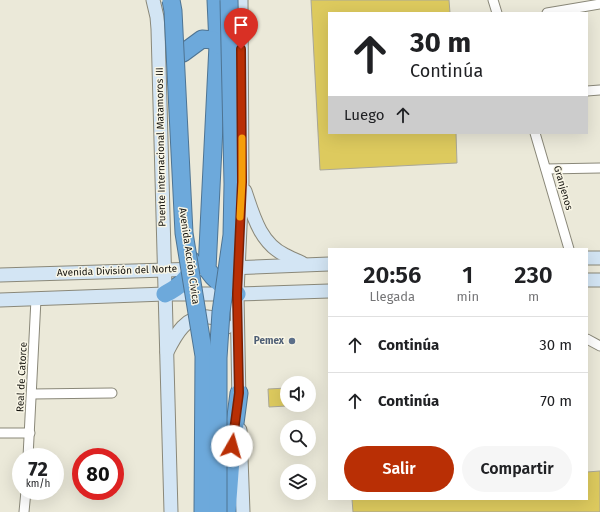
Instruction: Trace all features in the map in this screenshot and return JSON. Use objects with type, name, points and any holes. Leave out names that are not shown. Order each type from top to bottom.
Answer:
[{"type":"highway","name":"Avenida Acción Civica","points":[[172,0],[174,11],[184,233],[204,356],[203,512]]},
{"type":"highway","points":[[180,0],[199,269]]},
{"type":"highway","points":[[165,294],[199,269],[218,45],[216,0]]},
{"type":"highway","points":[[229,0],[233,177],[232,235],[221,312],[218,358],[229,511]]},
{"type":"highway","points":[[183,53],[202,39],[213,40],[218,45]]},
{"type":"highway","points":[[199,269],[221,285],[237,294]]},
{"type":"highway","points":[[229,511],[232,446],[239,393]]},
{"type":"street","name":"Puente Internacional Matamoros III","points":[[153,0],[158,29],[165,294]]},
{"type":"street","points":[[239,393],[237,294],[242,182],[241,0]]},
{"type":"street","points":[[493,0],[497,12]]},
{"type":"street","points":[[553,12],[600,4]]},
{"type":"street","points":[[588,91],[600,90]]},
{"type":"street","name":"Granjenos","points":[[535,134],[569,248]]},
{"type":"street","points":[[546,169],[600,168]]},
{"type":"street","points":[[242,182],[254,220],[266,240],[283,255],[305,264]]},
{"type":"street","points":[[588,258],[600,258]]},
{"type":"street","name":"Avenida División del Norte","points":[[0,275],[328,264]]},
{"type":"street","points":[[588,280],[600,280]]},
{"type":"street","points":[[0,300],[328,290]]},
{"type":"street","points":[[165,294],[171,512]]},
{"type":"street","name":"Real de Catorce","points":[[29,448],[36,299]]},
{"type":"street","points":[[167,353],[174,338],[181,328],[191,319],[200,316],[212,317],[224,323],[233,333],[238,345]]},
{"type":"street","points":[[588,340],[600,346]]},
{"type":"street","points":[[32,394],[112,393]]},
{"type":"street","points":[[0,433],[30,433]]},
{"type":"street","points":[[24,512],[25,500]]},
{"type":"building","points":[[311,0],[449,0],[450,12],[328,12],[328,134],[456,134],[457,163],[320,170]]},
{"type":"building","points":[[280,388],[280,406],[269,407],[268,389]]},
{"type":"building","points":[[600,471],[600,512],[353,512],[352,500],[588,500],[588,472]]},
{"type":"slow traffic","points":[[240,217],[242,138]]},
{"type":"place","name":"Pemex","points":[[292,341]]},
{"type":"route","points":[[232,446],[239,393],[237,294],[242,182],[241,49]]}]
